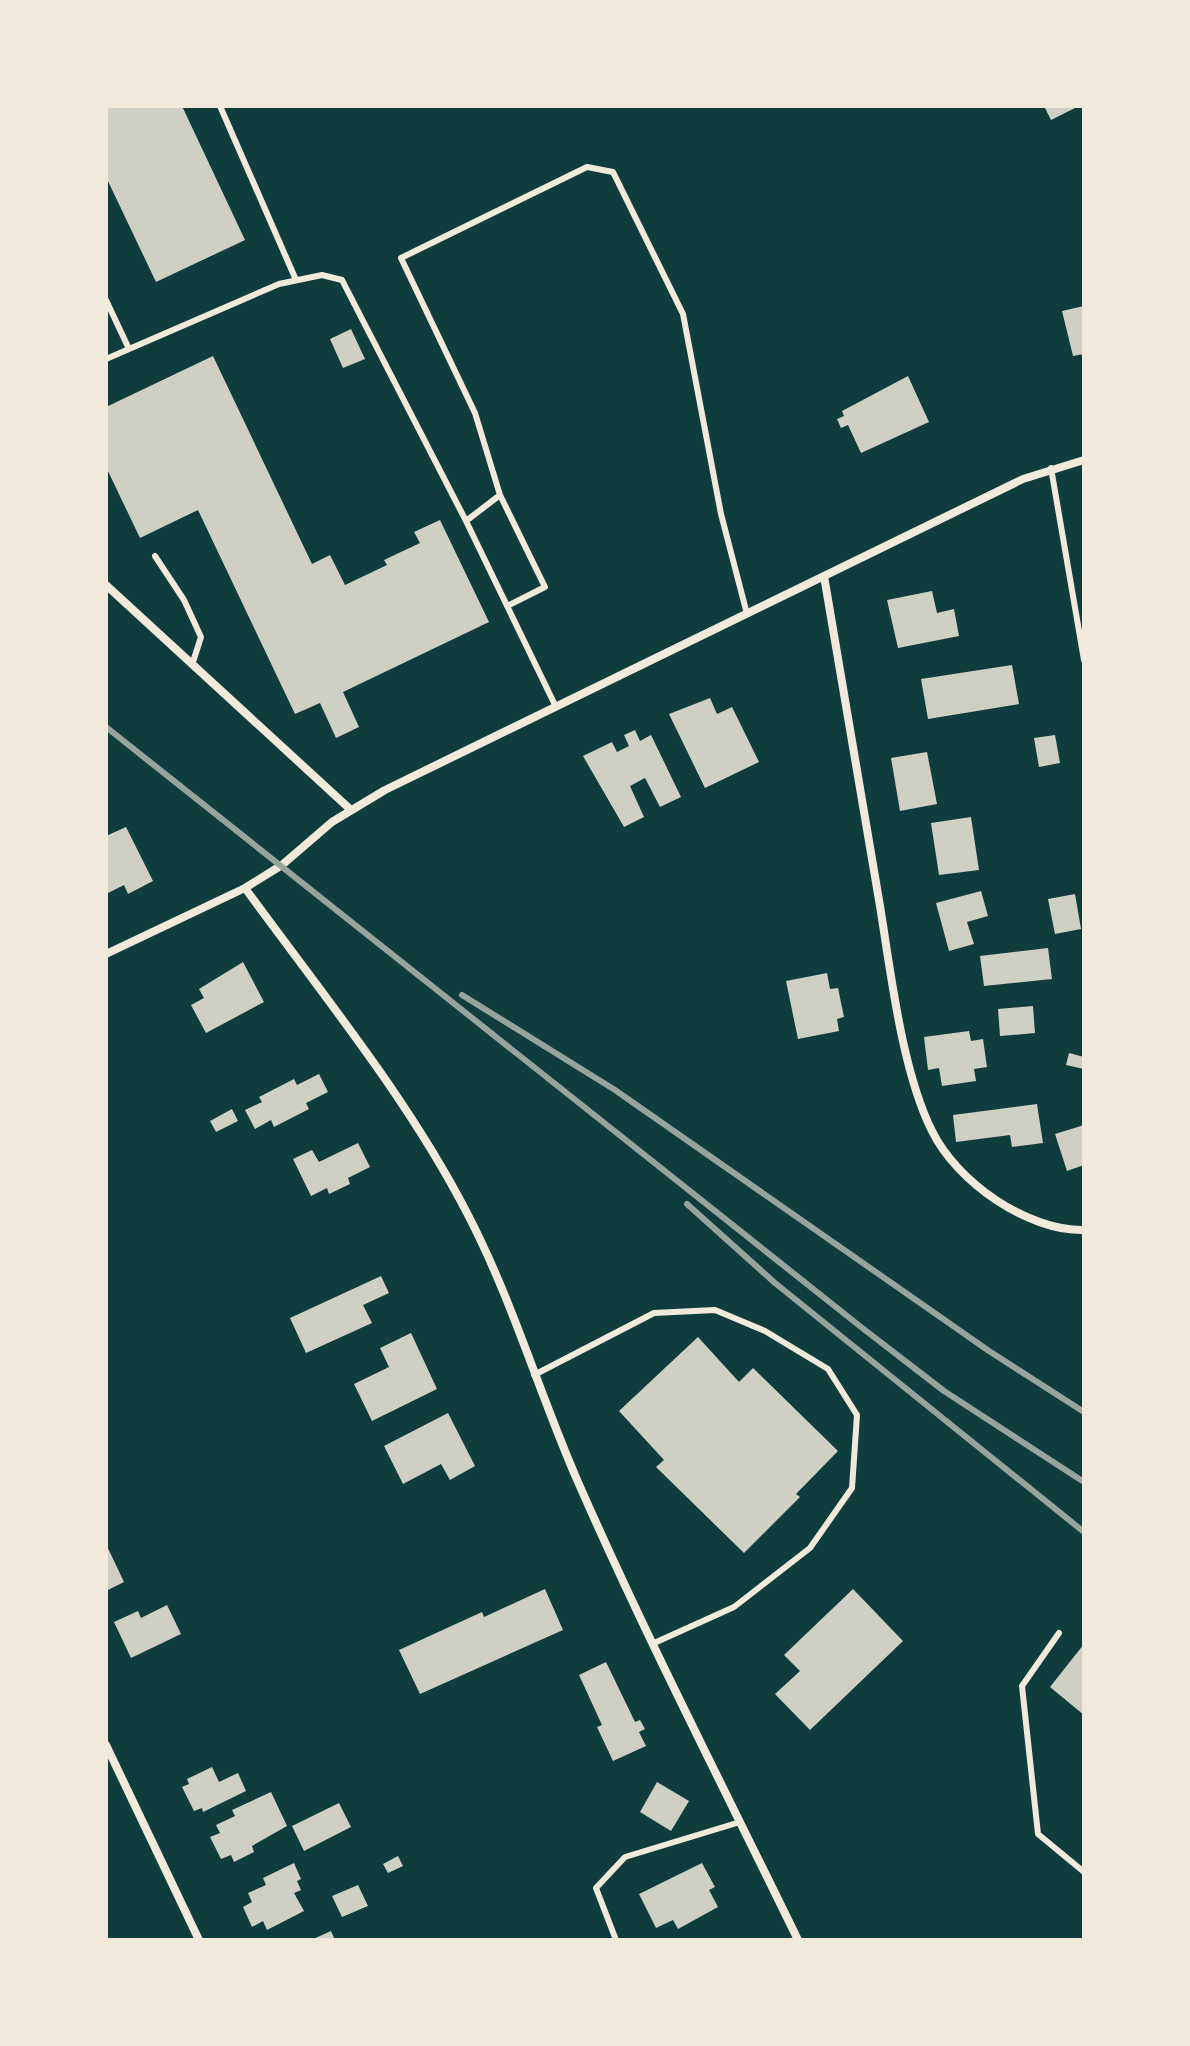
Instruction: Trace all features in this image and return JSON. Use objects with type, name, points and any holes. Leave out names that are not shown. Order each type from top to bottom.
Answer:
[{"type":"street","points":[[106,954],[245,888],[282,865],[351,810],[385,790],[1051,468],[1084,460]]},
{"type":"street","points":[[824,576],[888,955],[917,1099],[934,1135],[960,1169],[979,1186],[1044,1224],[1084,1230]]},
{"type":"street","points":[[106,585],[351,810]]},
{"type":"street","points":[[245,888],[387,1082],[437,1159],[495,1273],[577,1481],[652,1644],[798,1940]]},
{"type":"street","points":[[106,1745],[199,1940]]},
{"type":"lane","points":[[220,106],[296,280]]},
{"type":"lane","points":[[507,606],[545,587],[500,495],[475,413],[401,258],[587,167],[613,172],[683,314],[721,514],[747,614]]},
{"type":"lane","points":[[106,359],[279,284],[322,275],[342,280],[466,521],[556,707]]},
{"type":"lane","points":[[106,300],[129,349]]},
{"type":"lane","points":[[1051,468],[1084,660]]},
{"type":"lane","points":[[466,521],[500,495]]},
{"type":"lane","points":[[155,556],[184,600],[201,637],[192,665]]},
{"type":"lane","points":[[534,1375],[654,1313],[715,1310],[765,1331],[828,1369],[857,1415],[852,1488],[810,1548],[734,1607],[652,1644]]},
{"type":"lane","points":[[1059,1633],[1022,1686],[1038,1834],[1084,1872]]},
{"type":"lane","points":[[616,1940],[596,1888],[625,1857],[740,1822]]},
{"type":"building","points":[[106,106],[182,106],[245,240],[156,282],[106,177]]},
{"type":"building","points":[[1044,106],[1079,106],[1051,120]]},
{"type":"building","points":[[1084,306],[1084,354],[1073,356],[1062,311]]},
{"type":"building","points":[[351,329],[365,359],[343,368],[330,339]]},
{"type":"building","points":[[213,356],[312,564],[330,555],[345,585],[387,565],[384,560],[420,543],[414,532],[440,520],[489,622],[343,692],[359,727],[336,738],[320,703],[295,714],[198,510],[140,538],[106,467],[106,407]]},
{"type":"building","points":[[908,376],[929,422],[861,453],[848,425],[841,428],[837,419],[844,416],[842,411]]},
{"type":"building","points":[[932,591],[937,613],[954,609],[959,636],[898,648],[887,600]]},
{"type":"building","points":[[1012,665],[1019,704],[928,719],[921,679]]},
{"type":"building","points":[[710,698],[717,714],[732,707],[759,762],[705,788],[669,714]]},
{"type":"building","points":[[635,730],[640,741],[651,735],[681,797],[660,807],[645,778],[630,786],[644,817],[624,827],[583,756],[612,742],[617,752],[629,746],[624,735]]},
{"type":"building","points":[[1055,735],[1060,763],[1039,767],[1034,738]]},
{"type":"building","points":[[927,752],[937,804],[900,811],[891,758]]},
{"type":"building","points":[[971,817],[979,870],[939,875],[931,823]]},
{"type":"building","points":[[126,827],[153,881],[128,894],[124,885],[106,894],[106,836]]},
{"type":"building","points":[[981,891],[988,916],[967,922],[974,944],[949,951],[936,903]]},
{"type":"building","points":[[1075,894],[1081,929],[1055,934],[1048,899]]},
{"type":"building","points":[[1048,948],[1052,979],[984,986],[980,956]]},
{"type":"building","points":[[243,962],[264,1002],[206,1033],[191,1005],[204,998],[199,989]]},
{"type":"building","points":[[827,973],[830,989],[838,988],[844,1017],[837,1019],[839,1031],[798,1039],[786,981]]},
{"type":"building","points":[[1033,1006],[1035,1033],[1000,1036],[998,1009]]},
{"type":"building","points":[[969,1031],[971,1041],[983,1039],[987,1067],[974,1069],[976,1081],[942,1086],[939,1068],[928,1070],[924,1037]]},
{"type":"building","points":[[1069,1053],[1084,1057],[1084,1069],[1066,1065]]},
{"type":"building","points":[[319,1074],[328,1092],[306,1103],[309,1109],[274,1127],[271,1120],[255,1129],[245,1110],[262,1102],[259,1097],[294,1079],[297,1085]]},
{"type":"building","points":[[1037,1104],[1043,1143],[1012,1147],[1010,1135],[956,1142],[953,1115]]},
{"type":"building","points":[[232,1109],[238,1121],[216,1132],[210,1121]]},
{"type":"building","points":[[1084,1125],[1084,1165],[1067,1171],[1055,1134]]},
{"type":"building","points":[[358,1143],[370,1167],[348,1178],[350,1184],[329,1194],[327,1188],[311,1196],[293,1159],[312,1150],[319,1162]]},
{"type":"building","points":[[381,1276],[389,1293],[363,1305],[372,1323],[306,1353],[290,1318]]},
{"type":"building","points":[[411,1333],[437,1389],[372,1421],[354,1384],[389,1367],[380,1348]]},
{"type":"building","points":[[698,1337],[739,1382],[753,1368],[838,1451],[796,1494],[800,1497],[744,1553],[656,1467],[664,1460],[619,1411]]},
{"type":"building","points":[[448,1413],[475,1466],[450,1480],[441,1464],[403,1484],[384,1446]]},
{"type":"building","points":[[106,1544],[124,1582],[106,1591]]},
{"type":"building","points":[[545,1589],[563,1630],[420,1694],[399,1650],[482,1612],[484,1617]]},
{"type":"building","points":[[853,1589],[903,1641],[810,1730],[775,1694],[800,1671],[784,1655]]},
{"type":"building","points":[[167,1605],[181,1634],[131,1658],[114,1622],[138,1611],[141,1618]]},
{"type":"building","points":[[1084,1644],[1084,1715],[1050,1687]]},
{"type":"building","points":[[606,1662],[635,1722],[640,1720],[645,1729],[639,1732],[646,1746],[613,1761],[597,1727],[602,1725],[579,1675]]},
{"type":"building","points":[[212,1767],[219,1782],[238,1773],[246,1791],[203,1812],[202,1808],[194,1811],[182,1787],[189,1784],[187,1779]]},
{"type":"building","points":[[657,1782],[689,1801],[671,1831],[640,1812]]},
{"type":"building","points":[[271,1792],[287,1826],[252,1846],[254,1852],[234,1862],[231,1855],[221,1859],[210,1837],[220,1833],[216,1825],[235,1816],[232,1810]]},
{"type":"building","points":[[339,1803],[351,1827],[304,1851],[292,1826]]},
{"type":"building","points":[[398,1856],[403,1866],[388,1873],[383,1864]]},
{"type":"building","points":[[294,1863],[301,1879],[297,1881],[301,1890],[294,1893],[304,1911],[267,1930],[263,1921],[252,1927],[243,1907],[252,1902],[248,1893],[266,1885],[263,1878]]},
{"type":"building","points":[[702,1863],[715,1887],[709,1890],[718,1907],[678,1929],[673,1920],[656,1928],[639,1894]]},
{"type":"building","points":[[358,1885],[368,1906],[342,1917],[332,1896]]},
{"type":"building","points":[[331,1931],[335,1940],[311,1940]]},
{"type":"railway","points":[[106,727],[861,1327],[944,1391],[1084,1482]]},
{"type":"railway","points":[[462,995],[615,1090],[989,1351],[1084,1412]]},
{"type":"railway","points":[[687,1204],[775,1283],[1084,1532]]}]
